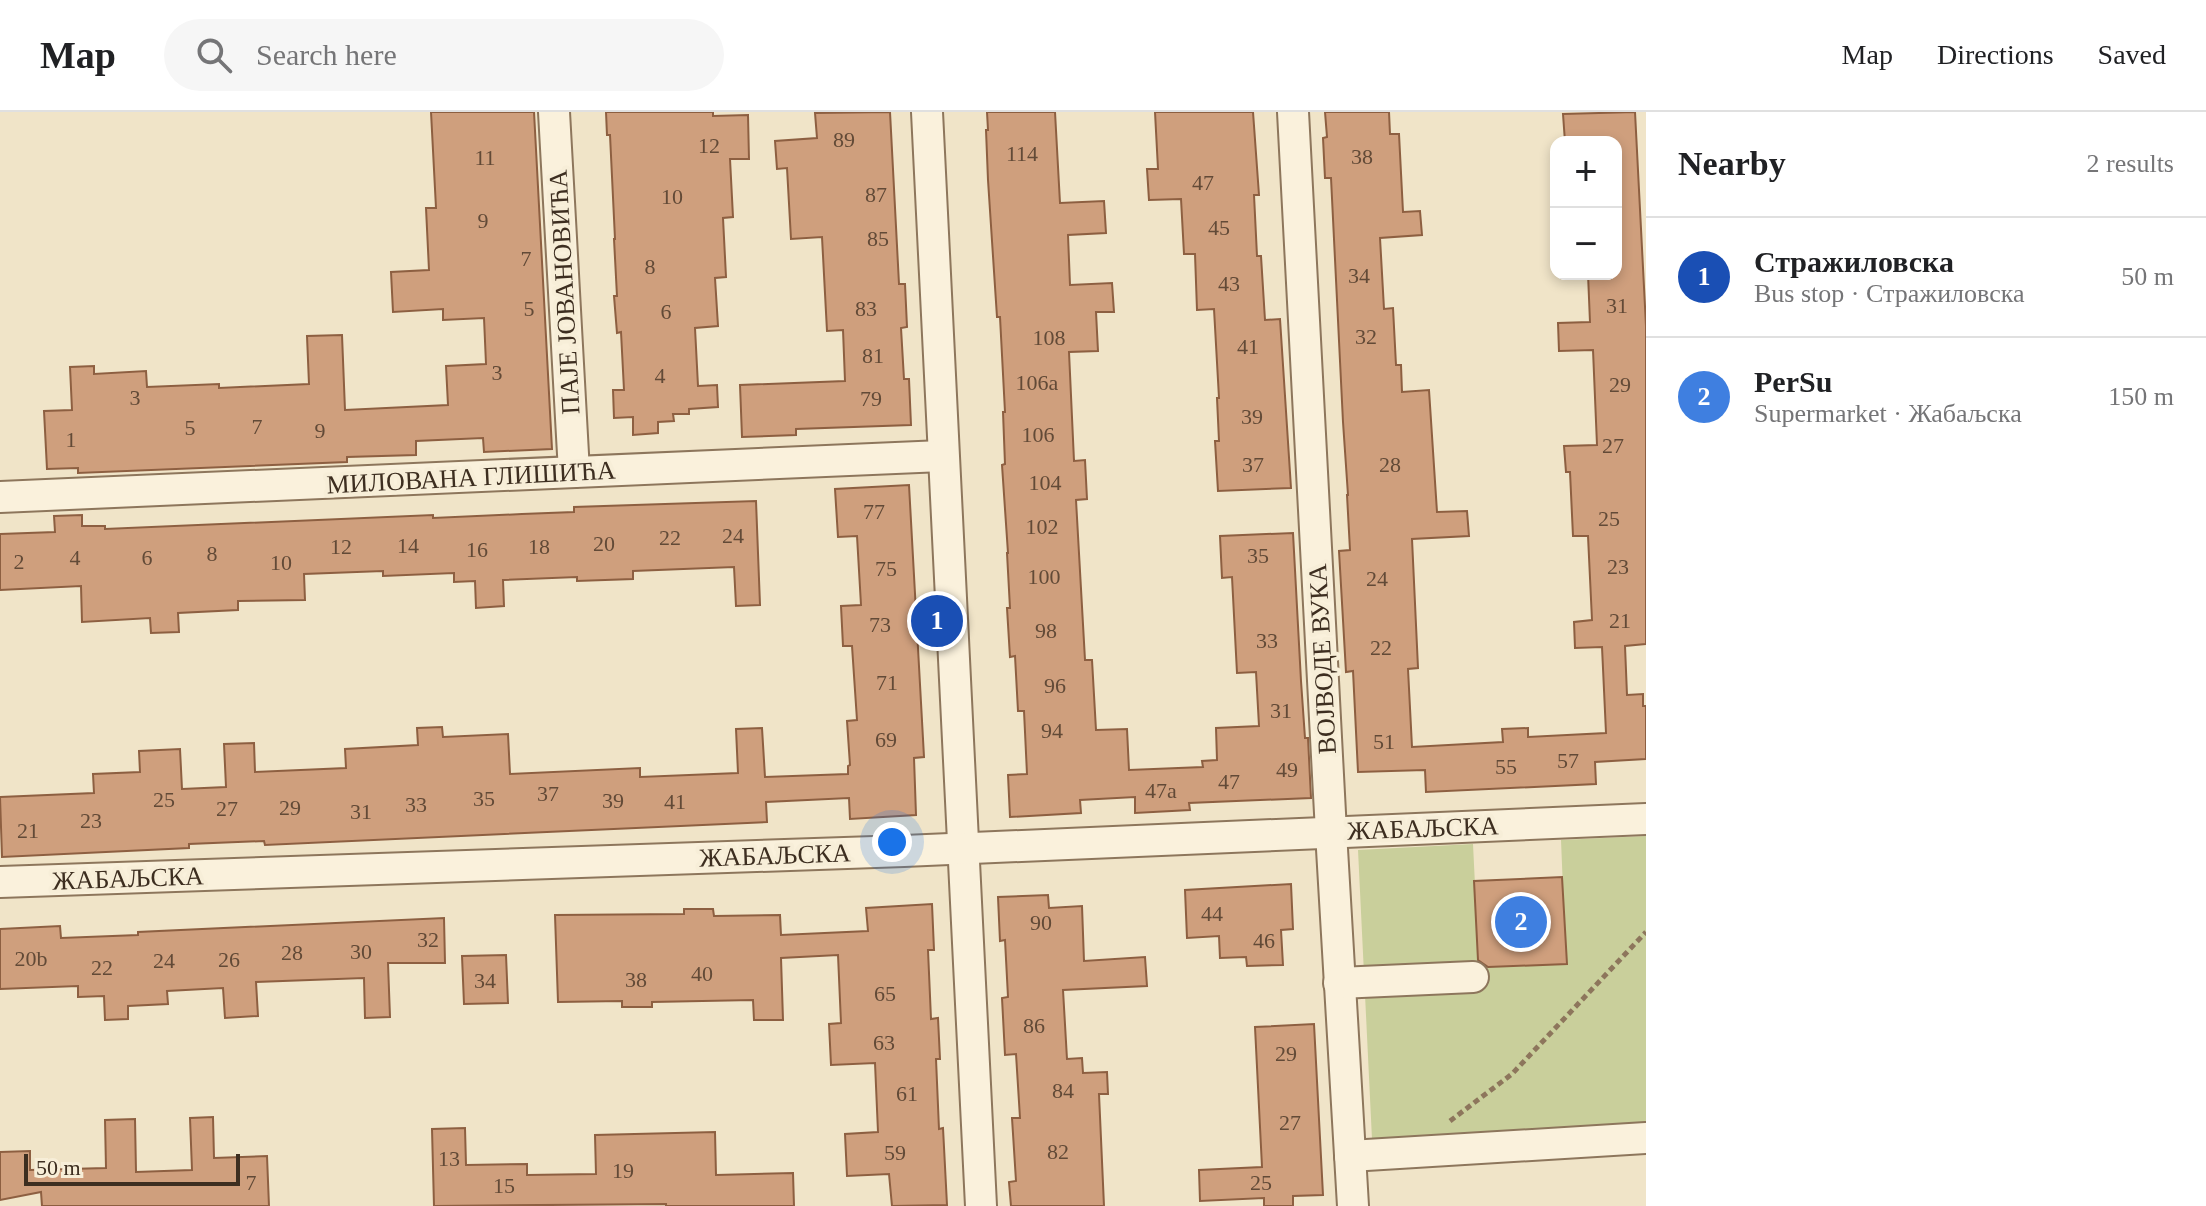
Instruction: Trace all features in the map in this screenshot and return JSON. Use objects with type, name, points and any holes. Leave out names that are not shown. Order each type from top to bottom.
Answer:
[{"type":"street","name":"ПАЈЕ ЈОВАНОВИЋА","points":[[554,112],[574,472]]},
{"type":"street","points":[[927,112],[981,1206]]},
{"type":"street","name":"ВОЈВОДЕ ВУКА","points":[[1293,112],[1353,1206]]},
{"type":"street","name":"МИЛОВАНА ГЛИШИЋА","points":[[0,497],[942,456]]},
{"type":"street","name":"ЖАБАЉСКА","points":[[0,882],[962,848],[1646,819]]},
{"type":"street","points":[[1339,983],[1473,977]]},
{"type":"street","points":[[1350,1156],[1646,1138]]},
{"type":"path","points":[[1412,1152],[1512,1074],[1646,932]]},
{"type":"green space","points":[[1646,836],[1646,1126],[1372,1139],[1358,850],[1473,844],[1479,967],[1566,964],[1561,840]]},
{"type":"building","points":[[431,112],[534,112],[552,449],[484,452],[483,438],[416,441],[416,455],[347,457],[347,462],[78,473],[78,468],[47,469],[44,411],[72,410],[70,367],[94,366],[94,374],[146,371],[147,387],[309,384],[307,336],[342,335],[345,410],[448,405],[446,366],[486,364],[484,318],[443,320],[443,309],[393,312],[391,272],[429,270],[426,208],[436,208]]},
{"type":"building","points":[[606,112],[748,115],[749,159],[730,159],[733,217],[723,218],[726,277],[715,278],[718,326],[695,328],[698,386],[717,385],[718,407],[689,409],[689,414],[673,414],[674,421],[658,422],[658,433],[633,435],[633,417],[614,418],[613,390],[624,390],[621,332],[617,333],[614,296],[617,296],[615,239]]},
{"type":"building","points":[[890,112],[899,284],[905,284],[907,327],[901,328],[904,379],[909,379],[911,425],[796,429],[796,435],[742,437],[740,385],[845,381],[843,330],[827,331],[822,237],[791,239],[787,168],[777,169],[775,141],[817,138],[815,113]]},
{"type":"building","points":[[987,112],[1055,112],[1060,203],[1104,201],[1106,233],[1068,235],[1070,285],[1112,283],[1114,312],[1096,312],[1098,351],[1069,352],[1074,461],[1085,460],[1087,499],[1076,500],[1085,660],[1092,660],[1096,730],[1127,729],[1129,770],[1203,767],[1202,761],[1217,760],[1216,728],[1259,726],[1256,672],[1237,673],[1232,577],[1222,578],[1220,536],[1293,533],[1311,798],[1189,803],[1190,810],[1135,813],[1135,797],[1080,800],[1081,813],[1010,817],[1008,775],[1027,774],[1024,711],[1018,711],[1015,656],[1010,657],[1007,608],[1010,608],[1002,465],[1005,464],[1005,412],[988,180]]},
{"type":"building","points":[[1155,112],[1253,112],[1259,195],[1254,195],[1257,256],[1261,256],[1265,320],[1280,319],[1291,488],[1218,491],[1215,441],[1219,441],[1219,398],[1214,309],[1197,310],[1195,254],[1184,254],[1181,199],[1149,200],[1147,169],[1158,169]]},
{"type":"building","points":[[1325,112],[1389,112],[1390,134],[1399,134],[1403,212],[1420,211],[1422,235],[1380,238],[1384,309],[1393,308],[1396,365],[1401,365],[1402,392],[1429,390],[1437,512],[1467,511],[1469,536],[1412,539],[1418,668],[1408,669],[1412,747],[1503,742],[1502,729],[1528,728],[1528,737],[1606,733],[1602,647],[1575,648],[1574,622],[1592,620],[1588,536],[1573,536],[1570,472],[1566,472],[1564,446],[1597,445],[1593,350],[1559,351],[1558,323],[1590,322],[1588,280],[1622,280],[1622,136],[1565,136],[1563,114],[1635,112],[1646,326],[1646,644],[1625,646],[1627,695],[1643,694],[1643,706],[1646,706],[1646,759],[1595,762],[1596,784],[1426,792],[1425,770],[1358,772],[1353,671],[1346,672],[1339,551],[1350,550],[1331,178],[1325,178],[1323,138],[1327,137]]},
{"type":"building","points":[[909,485],[924,757],[914,758],[916,815],[850,819],[849,798],[766,802],[767,822],[265,845],[264,841],[189,844],[189,848],[2,857],[0,797],[94,793],[93,774],[140,772],[139,751],[180,749],[182,789],[226,787],[224,744],[254,743],[255,772],[346,768],[345,749],[418,745],[417,728],[442,727],[443,737],[508,734],[510,774],[640,768],[640,777],[738,773],[736,729],[762,728],[765,777],[848,774],[847,721],[857,720],[852,646],[843,646],[841,606],[861,605],[857,536],[838,537],[835,489]]},
{"type":"building","points":[[756,501],[760,605],[736,606],[734,567],[633,571],[633,579],[577,581],[577,577],[503,580],[504,606],[476,608],[475,581],[454,582],[454,573],[383,576],[383,571],[304,574],[305,600],[238,601],[238,610],[178,613],[179,632],[151,633],[150,618],[82,622],[81,586],[0,590],[0,534],[55,532],[54,516],[82,515],[82,526],[105,526],[105,529],[574,512],[574,507]]},
{"type":"building","points":[[1562,877],[1567,964],[1488,967],[1478,960],[1474,881]]},
{"type":"building","points":[[1291,884],[1293,929],[1281,930],[1283,965],[1247,966],[1246,957],[1220,958],[1219,936],[1187,938],[1185,890]]},
{"type":"building","points":[[1048,895],[1049,908],[1082,906],[1084,961],[1145,957],[1147,986],[1063,990],[1067,1059],[1082,1058],[1083,1073],[1107,1072],[1108,1094],[1099,1094],[1104,1206],[1011,1206],[1009,1182],[1016,1181],[1012,1118],[1020,1118],[1016,1054],[1005,1055],[1002,998],[1008,997],[1005,940],[1000,941],[998,897]]},
{"type":"building","points":[[932,904],[934,950],[928,950],[931,1019],[938,1018],[939,1129],[943,1128],[947,1205],[892,1206],[889,1174],[847,1176],[845,1134],[878,1132],[875,1063],[831,1065],[829,1024],[841,1023],[838,955],[781,958],[783,1020],[754,1020],[753,1000],[652,1002],[652,1007],[622,1007],[622,1001],[558,1002],[555,915],[684,914],[684,909],[713,909],[714,916],[780,915],[781,935],[868,931],[866,908]]},
{"type":"building","points":[[444,918],[445,963],[388,963],[390,1017],[365,1018],[364,978],[256,982],[258,1016],[225,1018],[223,988],[167,991],[168,1004],[128,1006],[128,1019],[105,1020],[104,996],[78,997],[78,986],[0,989],[0,929],[60,926],[61,938]]},
{"type":"building","points":[[506,955],[508,1003],[464,1004],[462,956]]},
{"type":"building","points":[[1314,1024],[1323,1195],[1293,1196],[1293,1206],[1264,1206],[1264,1198],[1200,1201],[1199,1170],[1262,1167],[1255,1027]]},
{"type":"building","points":[[213,1117],[214,1158],[267,1156],[269,1206],[42,1206],[41,1192],[0,1200],[0,1152],[30,1151],[30,1170],[106,1168],[105,1120],[135,1119],[136,1172],[192,1170],[190,1118]]},
{"type":"building","points":[[465,1128],[466,1165],[527,1164],[527,1175],[596,1174],[595,1135],[715,1132],[716,1175],[793,1173],[794,1206],[434,1206],[432,1129]]},
{"type":"place","name":"Стражиловска","points":[[937,621]]},
{"type":"place","name":"PerSu","points":[[1521,922]]}]
